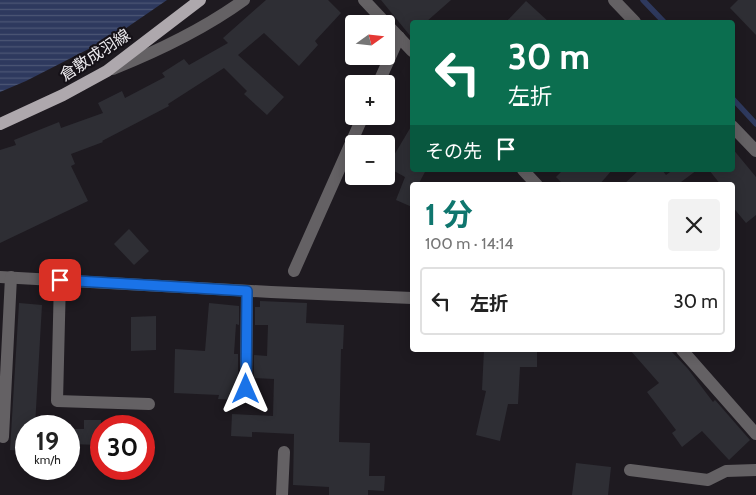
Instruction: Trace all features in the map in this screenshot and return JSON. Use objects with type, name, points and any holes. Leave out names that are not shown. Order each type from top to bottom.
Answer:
[{"type":"main road","name":"倉敷成羽線","points":[[0,124],[63,95],[107,71],[200,0]]},
{"type":"street","points":[[107,71],[141,58],[174,41],[244,0]]},
{"type":"street","points":[[364,0],[410,49]]},
{"type":"street","points":[[614,0],[633,20]]},
{"type":"street","points":[[382,75],[399,37]]},
{"type":"street","points":[[294,271],[359,125]]},
{"type":"street","points":[[735,129],[756,151]]},
{"type":"street","points":[[525,172],[533,182]]},
{"type":"street","points":[[3,436],[5,277],[247,291],[410,298]]},
{"type":"street","points":[[60,280],[57,401],[149,404]]},
{"type":"street","points":[[246,389],[247,291]]},
{"type":"street","points":[[684,352],[756,434]]},
{"type":"street","points":[[282,495],[284,452]]},
{"type":"street","points":[[630,470],[708,480],[726,471],[756,470]]},
{"type":"water","points":[[0,0],[167,0],[116,35],[26,81],[0,92]]},
{"type":"building","points":[[266,0],[328,0],[341,13],[315,41],[318,45],[299,66],[264,33],[238,55],[284,97],[267,115],[244,94],[247,91],[224,68],[168,104],[169,106],[103,142],[71,154],[75,164],[71,166],[88,201],[0,243],[0,150],[16,145],[14,140],[59,122],[61,128],[103,113],[98,103],[122,91],[125,98],[165,77],[162,73],[184,59],[189,65],[228,43],[223,38]]},
{"type":"building","points":[[381,0],[451,0],[428,20],[410,20],[410,36]]},
{"type":"building","points":[[738,0],[756,0],[756,35],[730,8]]},
{"type":"building","points":[[526,1],[547,20],[508,20]]},
{"type":"building","points":[[410,128],[410,172],[425,172],[420,182],[410,182],[410,206],[396,200],[405,177],[395,171],[395,154]]},
{"type":"building","points":[[735,152],[756,177],[756,215],[746,223],[735,210],[735,182],[719,182],[711,172],[735,172]]},
{"type":"building","points":[[561,172],[610,172],[602,182],[561,182],[556,177]]},
{"type":"building","points":[[637,172],[664,172],[666,175],[670,172],[694,172],[681,182],[626,182]]},
{"type":"building","points":[[129,229],[149,251],[134,265],[114,244]]},
{"type":"building","points":[[260,301],[307,303],[306,323],[344,325],[343,349],[341,349],[339,442],[370,443],[369,476],[385,476],[384,491],[368,490],[368,495],[329,495],[329,487],[293,485],[294,434],[252,432],[252,437],[231,436],[232,414],[273,416],[274,379],[254,378],[254,355],[267,356],[268,325],[255,325],[255,307],[260,307]]},
{"type":"building","points":[[19,303],[42,305],[36,415],[15,415],[15,450],[10,450]]},
{"type":"building","points":[[209,303],[239,306],[239,325],[236,324],[234,354],[238,354],[238,389],[240,400],[218,399],[219,395],[174,393],[175,349],[205,351]]},
{"type":"building","points":[[156,316],[156,350],[131,351],[131,317]]},
{"type":"building","points":[[484,352],[537,352],[537,367],[520,367],[518,404],[508,404],[500,441],[476,435],[486,391],[482,390]]},
{"type":"building","points":[[632,352],[672,352],[688,369],[713,402],[715,400],[750,440],[729,460],[702,431],[682,447],[672,433],[676,430],[647,392],[659,383]]},
{"type":"building","points":[[84,420],[90,420],[90,445],[80,444],[80,429],[84,429]]},
{"type":"building","points":[[576,463],[611,467],[608,495],[572,495]]},
{"type":"waterway","points":[[643,0],[662,20]]},
{"type":"waterway","points":[[735,101],[756,124]]},
{"type":"route","points":[[60,280],[247,291],[246,389]]}]
